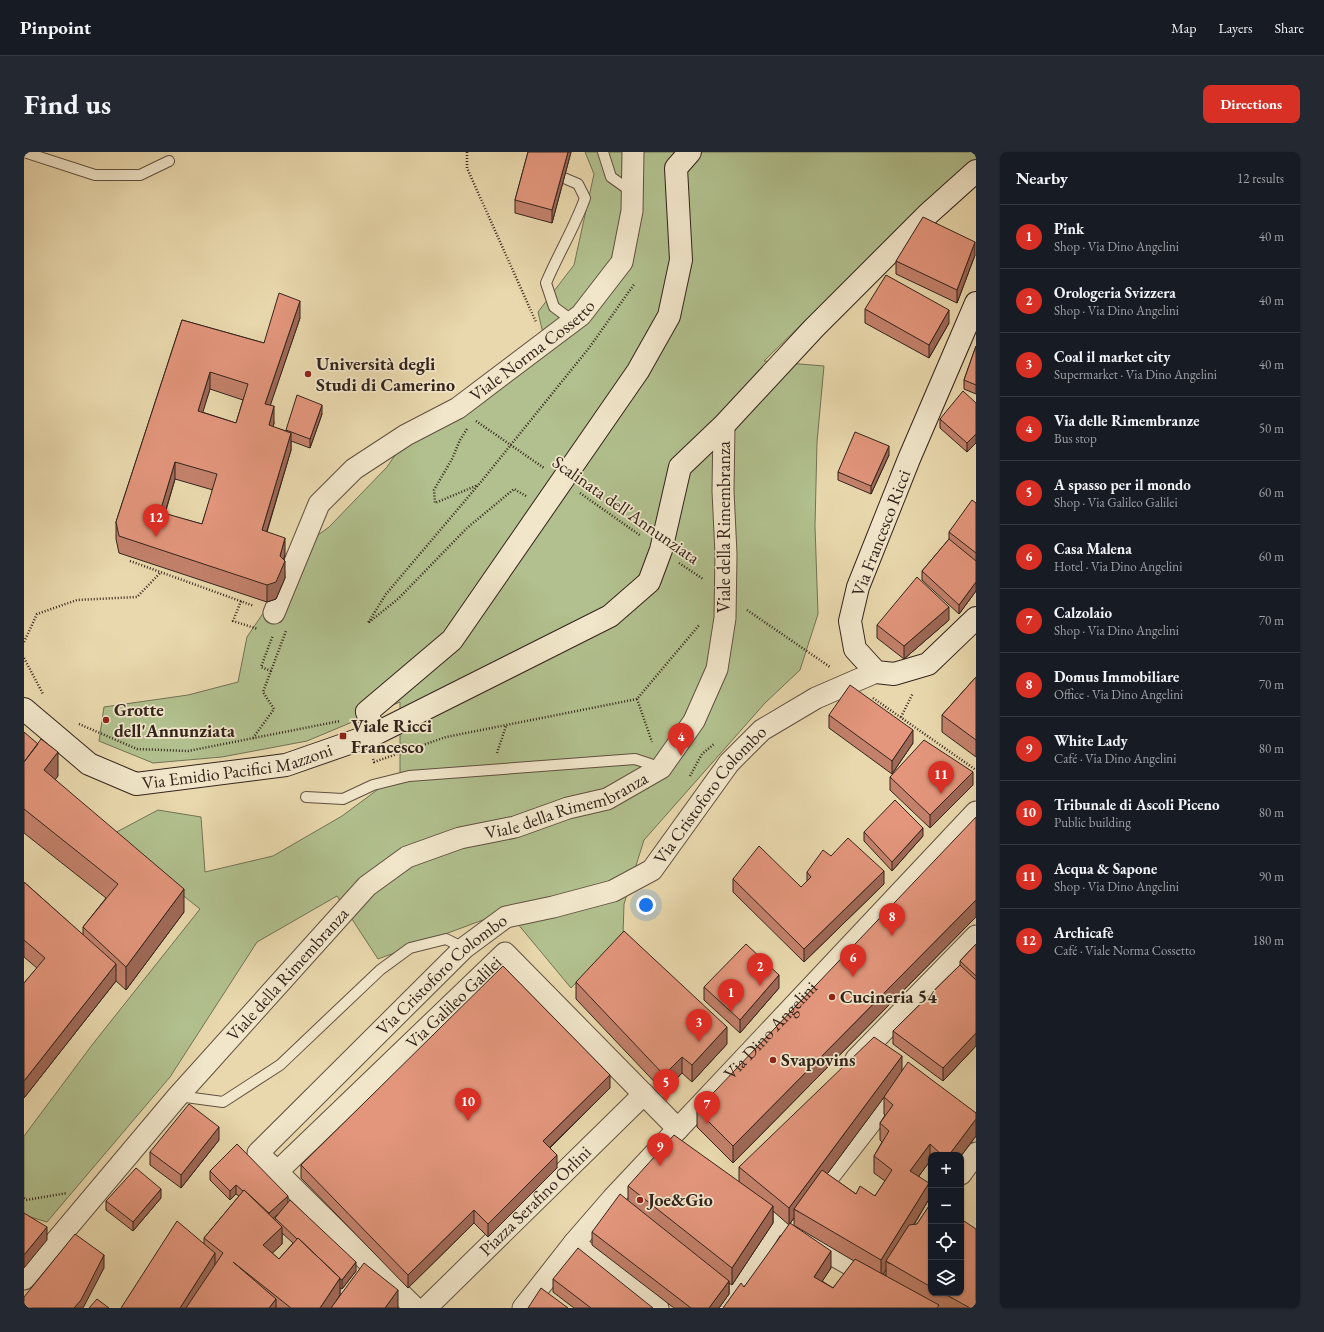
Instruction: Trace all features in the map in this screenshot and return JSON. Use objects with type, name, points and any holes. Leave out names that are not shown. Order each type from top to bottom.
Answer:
[{"type":"street","name":"Viale Norma Cossetto","points":[[270,622],[319,504],[354,469],[406,435],[458,408],[581,315],[622,262],[632,211],[633,152]]},
{"type":"street","points":[[370,736],[367,712],[452,640],[638,371],[669,316],[682,260],[676,168],[690,152]]},
{"type":"street","points":[[724,425],[820,322],[927,216],[976,171]]},
{"type":"street","name":"Via Francesco Ricci","points":[[876,672],[855,649],[850,621],[858,587],[909,459],[976,303]]},
{"type":"street","name":"Viale della Rimembranza","points":[[370,736],[610,616],[649,582],[661,550],[680,467],[724,425]]},
{"type":"street","name":"Viale della Rimembranza","points":[[24,1279],[178,1096],[367,886],[407,857],[460,838],[515,827],[568,808],[607,799],[661,768],[694,721],[716,669],[725,618],[726,554],[723,491],[724,425]]},
{"type":"street","points":[[876,672],[894,674],[928,664],[976,618]]},
{"type":"street","name":"Via Cristoforo Colombo","points":[[278,1172],[258,1153],[464,948],[506,917],[553,907],[613,891],[652,870],[729,763],[762,730],[816,698],[876,672]]},
{"type":"street","name":"Via Emidio Pacifici Mazzoni","points":[[24,709],[89,764],[136,784],[286,765],[370,736]]},
{"type":"street","name":"Via Dino Angelini","points":[[536,1301],[574,1243],[620,1203],[673,1134],[976,812]]},
{"type":"street","points":[[695,1262],[727,1300],[898,1061],[976,936]]},
{"type":"street","name":"Via Galileo Galilei","points":[[278,1172],[505,953],[644,1094],[685,1152]]},
{"type":"street","points":[[841,1075],[898,1061]]},
{"type":"street","name":"Piazza Serafino Orlini","points":[[426,1308],[644,1094]]},
{"type":"street","points":[[964,1170],[976,1153]]},
{"type":"street","points":[[278,1172],[415,1308]]},
{"type":"street","points":[[732,1187],[782,1225],[827,1253],[889,1280]]},
{"type":"street","points":[[574,1243],[658,1308]]},
{"type":"lane","points":[[24,152],[95,176],[140,175],[169,160]]},
{"type":"lane","points":[[603,152],[611,177],[632,192]]},
{"type":"lane","points":[[564,178],[578,184],[585,198],[577,220],[563,245],[546,283],[554,307],[573,321]]},
{"type":"lane","points":[[306,797],[343,799],[372,785],[409,776],[635,759],[661,768]]},
{"type":"lane","points":[[178,1096],[223,1102],[280,1065],[380,970],[410,948],[446,939],[464,948]]},
{"type":"path","points":[[467,152],[468,168],[545,342]]},
{"type":"path","points":[[527,530],[528,497],[514,489],[467,528],[398,599],[368,623],[386,594],[480,484],[589,348],[634,286],[636,280]]},
{"type":"path","name":"Scalinata dell'Annunziata","points":[[480,484],[435,503],[434,490],[452,459],[460,440],[474,419],[976,770]]},
{"type":"path","points":[[130,561],[242,601],[270,622],[274,634],[261,667],[271,671]]},
{"type":"path","points":[[24,642],[37,614],[77,600],[137,597],[160,572]]},
{"type":"path","points":[[242,601],[233,621],[260,630]]},
{"type":"path","points":[[75,722],[137,749],[188,751],[343,720],[370,736],[374,762],[446,737],[637,699],[701,624]]},
{"type":"path","points":[[253,738],[274,709],[263,692],[286,632]]},
{"type":"path","points":[[24,658],[44,696]]},
{"type":"path","points":[[637,699],[661,768]]},
{"type":"path","points":[[496,755],[506,725]]},
{"type":"path","points":[[24,1198],[26,1200],[70,1193]]},
{"type":"green space","points":[[585,152],[976,152],[976,170],[913,215],[764,361],[824,366],[817,442],[815,526],[818,614],[800,670],[765,703],[644,840],[624,904],[623,935],[571,988],[507,911],[378,959],[337,896],[257,942],[170,1077],[47,1222],[24,1215],[24,1136],[92,1045],[200,909],[109,836],[158,810],[201,817],[205,872],[273,856],[342,816],[400,773],[400,702],[307,741],[222,757],[153,763],[99,741],[104,707],[188,695],[238,682],[247,637],[270,603],[292,554],[329,527],[387,467],[406,439],[545,342],[538,312],[574,265],[594,174]]},
{"type":"building","points":[[528,152],[568,152],[552,210],[515,200]]},
{"type":"building","points":[[923,217],[975,242],[957,290],[896,261]]},
{"type":"building","points":[[886,275],[949,310],[929,345],[865,309]]},
{"type":"building","points":[[279,293],[300,301],[265,404],[274,406],[269,425],[291,433],[262,530],[285,538],[280,556],[285,561],[276,582],[267,585],[119,536],[116,522],[182,320],[264,343]],"holes":[[[210,372],[248,384],[236,423],[198,411]],[[175,462],[217,474],[202,524],[160,512]]]},
{"type":"building","points":[[976,346],[976,385],[964,380]]},
{"type":"building","points":[[963,391],[976,403],[976,434],[967,443],[940,419]]},
{"type":"building","points":[[297,395],[322,405],[310,439],[286,430]]},
{"type":"building","points":[[855,432],[889,446],[871,486],[838,472]]},
{"type":"building","points":[[972,500],[976,503],[976,553],[949,532]]},
{"type":"building","points":[[949,539],[976,561],[976,582],[959,605],[922,571]]},
{"type":"building","points":[[917,577],[949,607],[904,646],[877,625]]},
{"type":"building","points":[[976,677],[976,740],[942,715]]},
{"type":"building","points":[[850,685],[913,730],[892,761],[829,715]]},
{"type":"building","points":[[24,732],[38,744],[24,762]]},
{"type":"building","points":[[41,739],[58,752],[44,770],[184,889],[126,967],[83,927],[118,884],[24,809],[24,762]]},
{"type":"building","points":[[924,740],[973,772],[930,815],[890,777]]},
{"type":"building","points":[[895,800],[923,828],[892,862],[864,832]]},
{"type":"building","points":[[976,817],[976,900],[733,1146],[697,1110]]},
{"type":"building","points":[[848,838],[884,871],[804,949],[733,879],[759,846],[801,887],[811,877],[807,872],[823,850],[831,856]]},
{"type":"building","points":[[24,882],[116,964],[24,1081],[24,983],[45,958],[24,940]]},
{"type":"building","points":[[624,931],[727,1027],[692,1065],[682,1057],[664,1075],[576,982]]},
{"type":"building","points":[[746,944],[779,975],[740,1020],[704,987]]},
{"type":"building","points":[[976,944],[976,976],[960,961]]},
{"type":"building","points":[[960,965],[976,980],[976,1033],[943,1068],[893,1031]]},
{"type":"building","points":[[503,966],[610,1075],[543,1141],[557,1155],[488,1224],[474,1210],[408,1275],[301,1165]]},
{"type":"building","points":[[874,1037],[902,1056],[789,1208],[739,1167]]},
{"type":"building","points":[[908,1062],[976,1113],[976,1119],[951,1152],[939,1152],[930,1144],[910,1171],[928,1182],[928,1185],[881,1260],[794,1209],[822,1170],[856,1194],[860,1186],[875,1196],[892,1170],[874,1156],[889,1131],[880,1123],[893,1105],[884,1097]]},
{"type":"building","points":[[189,1104],[219,1127],[181,1175],[150,1152]]},
{"type":"building","points":[[674,1135],[773,1206],[732,1268],[628,1186]]},
{"type":"building","points":[[237,1144],[288,1196],[269,1213],[244,1190],[243,1191],[236,1185],[230,1191],[210,1171]]},
{"type":"building","points":[[136,1168],[161,1189],[133,1222],[106,1201]]},
{"type":"building","points":[[244,1190],[282,1227],[263,1245],[279,1259],[298,1238],[340,1278],[320,1308],[291,1308],[233,1262],[276,1299],[269,1308],[186,1308],[223,1253],[204,1238]]},
{"type":"building","points":[[620,1194],[729,1281],[709,1308],[691,1308],[592,1232]]},
{"type":"building","points":[[290,1200],[356,1262],[342,1280],[275,1218]]},
{"type":"building","points":[[928,1208],[928,1285],[886,1261],[909,1225],[917,1224]]},
{"type":"building","points":[[24,1213],[47,1227],[24,1255]]},
{"type":"building","points":[[177,1221],[215,1253],[180,1308],[121,1308]]},
{"type":"building","points":[[964,1221],[976,1229],[976,1308],[970,1308],[948,1296],[964,1296]]},
{"type":"building","points":[[790,1223],[831,1251],[814,1277],[833,1288],[855,1259],[939,1305],[937,1308],[723,1308],[741,1283],[744,1287]]},
{"type":"building","points":[[75,1234],[104,1255],[81,1300],[74,1308],[24,1308],[24,1297]]},
{"type":"building","points":[[578,1248],[653,1308],[591,1308],[553,1279]]},
{"type":"building","points":[[364,1263],[398,1290],[385,1308],[331,1308]]},
{"type":"building","points":[[541,1288],[568,1308],[528,1308]]},
{"type":"building","points":[[97,1299],[109,1308],[89,1308]]},
{"type":"place","name":"Università degli Studi di Camerino","points":[[308,374]]},
{"type":"place","name":"Archicafè","points":[[156,537]]},
{"type":"place","name":"Grotte dell'Annunziata","points":[[106,720]]},
{"type":"place","name":"Viale Ricci Francesco","points":[[343,736]]},
{"type":"place","name":"Via delle Rimembranze","points":[[681,756]]},
{"type":"place","name":"Acqua & Sapone","points":[[941,794]]},
{"type":"place","name":"Domus Immobiliare","points":[[892,936]]},
{"type":"place","name":"Casa Malena","points":[[853,977]]},
{"type":"place","name":"Orologeria Svizzera","points":[[760,986]]},
{"type":"place","name":"Cucineria 54","points":[[832,997]]},
{"type":"place","name":"Pink","points":[[731,1012]]},
{"type":"place","name":"Coal il market city","points":[[699,1042]]},
{"type":"place","name":"Svapovins","points":[[773,1060]]},
{"type":"place","name":"A spasso per il mondo","points":[[666,1102]]},
{"type":"place","name":"Tribunale di Ascoli Piceno","points":[[468,1121]]},
{"type":"place","name":"Calzolaio","points":[[707,1124]]},
{"type":"place","name":"White Lady","points":[[660,1166]]},
{"type":"place","name":"Joe&Gio","points":[[640,1200]]}]
